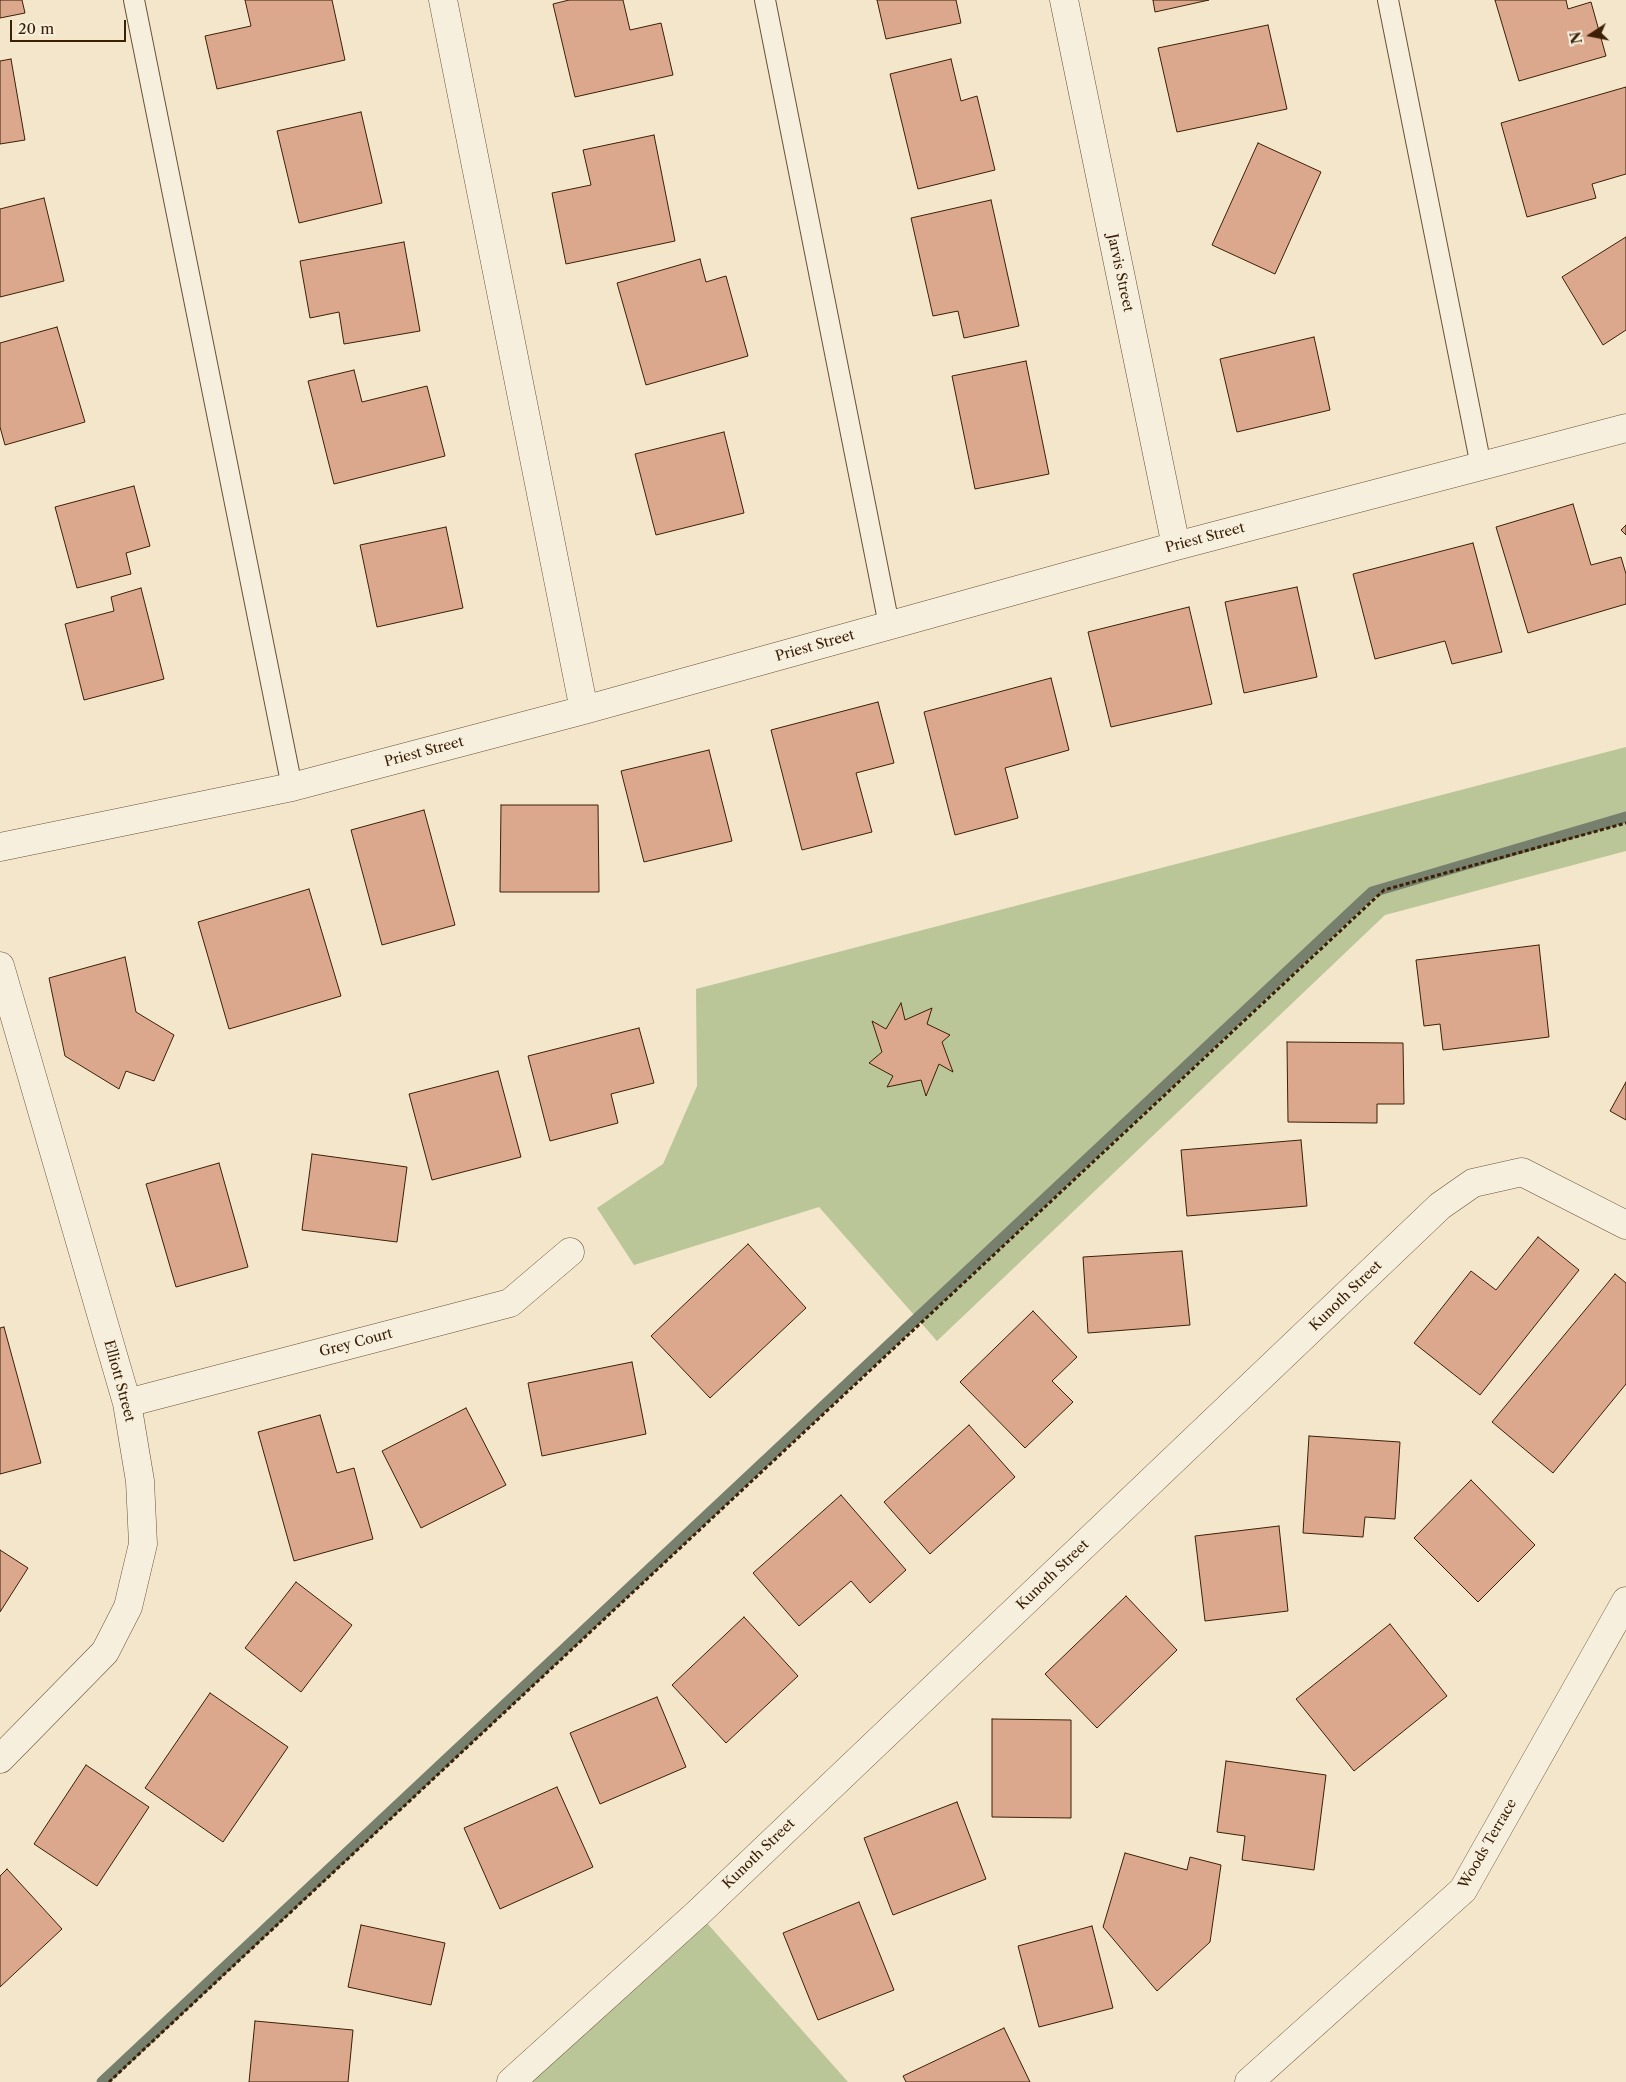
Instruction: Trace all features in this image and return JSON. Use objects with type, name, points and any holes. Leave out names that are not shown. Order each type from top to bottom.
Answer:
[{"type":"street","points":[[443,0],[584,710]]},
{"type":"street","name":"Jarvis Street","points":[[1064,0],[1176,546]]},
{"type":"street","name":"Priest Street","points":[[0,847],[292,787],[584,710],[1176,546],[1626,428]]},
{"type":"street","name":"Elliott Street","points":[[0,966],[127,1403],[140,1481],[143,1544],[128,1607],[105,1652],[0,1759]]},
{"type":"street","name":"Kunoth Street","points":[[511,2082],[698,1913],[1440,1206],[1473,1183],[1522,1172],[1626,1224]]},
{"type":"street","name":"Grey Court","points":[[127,1403],[510,1303],[570,1252]]},
{"type":"street","name":"Woods Terrace","points":[[1249,2082],[1463,1890],[1626,1601]]},
{"type":"lane","points":[[134,0],[292,787]]},
{"type":"lane","points":[[765,0],[889,625]]},
{"type":"lane","points":[[1388,0],[1481,466]]},
{"type":"path","points":[[109,2082],[1384,890],[1626,823]]},
{"type":"green space","points":[[1626,747],[1626,851],[1385,915],[937,1341],[819,1207],[634,1265],[597,1208],[663,1164],[697,1086],[696,989]]},
{"type":"green space","points":[[698,1913],[848,2082],[511,2082]]},
{"type":"building","points":[[0,0],[22,0],[25,13],[0,18]]},
{"type":"building","points":[[245,0],[332,0],[345,60],[217,89],[205,36],[251,26]]},
{"type":"building","points":[[569,0],[623,0],[630,30],[661,23],[673,75],[575,97],[553,4]]},
{"type":"building","points":[[877,0],[956,0],[961,23],[886,39]]},
{"type":"building","points":[[1153,0],[1209,0],[1155,12]]},
{"type":"building","points":[[1495,0],[1566,0],[1568,9],[1591,2],[1606,56],[1519,81]]},
{"type":"building","points":[[1268,25],[1287,109],[1177,132],[1158,48]]},
{"type":"building","points":[[11,59],[25,140],[0,144],[0,61]]},
{"type":"building","points":[[951,59],[961,101],[977,96],[995,170],[918,189],[890,74]]},
{"type":"building","points":[[1626,87],[1626,174],[1592,184],[1596,198],[1527,217],[1501,123]]},
{"type":"building","points":[[361,112],[382,203],[299,223],[277,131]]},
{"type":"building","points":[[654,135],[675,241],[566,264],[552,193],[591,185],[583,150]]},
{"type":"building","points":[[1258,143],[1321,172],[1275,274],[1212,245]]},
{"type":"building","points":[[44,198],[64,281],[0,297],[0,209]]},
{"type":"building","points":[[991,200],[1019,326],[964,338],[958,311],[933,316],[911,218]]},
{"type":"building","points":[[1626,237],[1626,330],[1603,345],[1562,277]]},
{"type":"building","points":[[404,242],[420,331],[344,344],[339,312],[310,318],[300,261]]},
{"type":"building","points":[[700,259],[706,282],[726,276],[748,356],[646,385],[617,283]]},
{"type":"building","points":[[57,327],[85,422],[5,445],[0,427],[0,343]]},
{"type":"building","points":[[1314,337],[1330,410],[1237,432],[1220,359]]},
{"type":"building","points":[[1026,361],[1049,474],[975,489],[952,376]]},
{"type":"building","points":[[354,370],[362,402],[427,386],[445,456],[334,484],[308,381]]},
{"type":"building","points":[[724,432],[744,513],[656,535],[635,454]]},
{"type":"building","points":[[134,486],[150,546],[126,553],[131,574],[77,588],[55,507]]},
{"type":"building","points":[[1573,504],[1591,565],[1621,557],[1626,574],[1626,604],[1528,633],[1496,527]]},
{"type":"building","points":[[1626,525],[1626,535],[1621,530]]},
{"type":"building","points":[[446,527],[463,608],[377,627],[360,545]]},
{"type":"building","points":[[1473,543],[1502,652],[1452,664],[1445,641],[1375,659],[1353,574]]},
{"type":"building","points":[[1297,587],[1317,677],[1244,693],[1225,602]]},
{"type":"building","points":[[141,588],[164,679],[84,700],[65,624],[114,611],[111,597]]},
{"type":"building","points":[[1189,607],[1212,704],[1111,727],[1088,632]]},
{"type":"building","points":[[1051,678],[1069,750],[1005,768],[1018,818],[955,835],[924,712]]},
{"type":"building","points":[[878,702],[894,763],[856,773],[872,832],[802,850],[771,730]]},
{"type":"building","points":[[709,750],[732,841],[644,862],[621,771]]},
{"type":"building","points":[[501,805],[598,805],[599,892],[500,892]]},
{"type":"building","points":[[424,810],[455,925],[382,945],[351,830]]},
{"type":"building","points":[[309,889],[341,996],[229,1029],[198,922]]},
{"type":"building","points":[[1539,945],[1549,1037],[1443,1050],[1440,1024],[1424,1026],[1416,960]]},
{"type":"building","points":[[125,957],[136,1012],[174,1035],[154,1081],[126,1071],[119,1089],[65,1056],[49,978]]},
{"type":"building","points":[[901,1003],[905,1020],[932,1008],[927,1024],[950,1035],[942,1042],[953,1072],[939,1064],[926,1096],[921,1080],[887,1087],[893,1076],[869,1063],[882,1052],[872,1021],[886,1029]]},
{"type":"building","points":[[639,1028],[654,1083],[611,1094],[618,1123],[550,1141],[528,1056]]},
{"type":"building","points":[[1287,1042],[1403,1043],[1404,1104],[1377,1104],[1377,1123],[1288,1122]]},
{"type":"building","points":[[498,1071],[521,1157],[432,1180],[409,1094]]},
{"type":"building","points":[[1626,1082],[1626,1120],[1610,1111]]},
{"type":"building","points":[[1301,1140],[1307,1206],[1187,1216],[1181,1150]]},
{"type":"building","points":[[312,1154],[407,1167],[397,1242],[302,1230]]},
{"type":"building","points":[[219,1163],[248,1267],[176,1287],[146,1184]]},
{"type":"building","points":[[1538,1237],[1579,1270],[1480,1395],[1414,1343],[1471,1271],[1496,1290]]},
{"type":"building","points":[[748,1244],[806,1308],[710,1398],[651,1336]]},
{"type":"building","points":[[1182,1251],[1190,1325],[1088,1333],[1083,1257]]},
{"type":"building","points":[[1615,1274],[1626,1283],[1626,1384],[1553,1473],[1492,1422]]},
{"type":"building","points":[[1033,1311],[1077,1357],[1052,1381],[1073,1402],[1025,1448],[960,1382]]},
{"type":"building","points":[[4,1327],[41,1463],[0,1474],[0,1328]]},
{"type":"building","points":[[632,1362],[646,1434],[542,1456],[528,1383]]},
{"type":"building","points":[[466,1408],[506,1485],[421,1528],[382,1451]]},
{"type":"building","points":[[320,1415],[337,1473],[354,1468],[373,1539],[294,1561],[258,1432]]},
{"type":"building","points":[[969,1425],[1015,1477],[930,1554],[884,1502]]},
{"type":"building","points":[[1309,1436],[1400,1442],[1395,1519],[1365,1517],[1363,1537],[1303,1533]]},
{"type":"building","points":[[1471,1480],[1535,1545],[1478,1602],[1414,1538]]},
{"type":"building","points":[[841,1495],[906,1570],[870,1603],[851,1581],[799,1626],[753,1573]]},
{"type":"building","points":[[1279,1526],[1288,1611],[1205,1621],[1195,1536]]},
{"type":"building","points":[[0,1550],[28,1568],[0,1612]]},
{"type":"building","points":[[296,1582],[352,1625],[301,1692],[245,1648]]},
{"type":"building","points":[[1126,1596],[1177,1650],[1097,1728],[1045,1674]]},
{"type":"building","points":[[744,1617],[798,1676],[726,1743],[672,1685]]},
{"type":"building","points":[[1390,1624],[1447,1696],[1354,1771],[1296,1699]]},
{"type":"building","points":[[210,1693],[288,1747],[223,1842],[145,1788]]},
{"type":"building","points":[[657,1697],[686,1767],[600,1804],[570,1733]]},
{"type":"building","points":[[992,1719],[1071,1720],[1071,1818],[992,1817]]},
{"type":"building","points":[[1226,1761],[1326,1775],[1314,1870],[1242,1860],[1245,1836],[1217,1832]]},
{"type":"building","points":[[86,1765],[149,1807],[97,1886],[34,1844]]},
{"type":"building","points":[[557,1787],[593,1867],[500,1909],[464,1828]]},
{"type":"building","points":[[957,1802],[986,1879],[893,1915],[864,1838]]},
{"type":"building","points":[[1125,1853],[1187,1870],[1190,1857],[1221,1865],[1210,1942],[1157,1991],[1103,1927]]},
{"type":"building","points":[[7,1869],[62,1929],[0,1987],[0,1876]]},
{"type":"building","points":[[859,1902],[894,1990],[818,2020],[783,1933]]},
{"type":"building","points":[[361,1925],[445,1943],[431,2005],[348,1987]]},
{"type":"building","points":[[1092,1926],[1113,2008],[1039,2027],[1018,1946]]},
{"type":"building","points":[[255,2021],[353,2030],[348,2082],[249,2082]]},
{"type":"building","points":[[1004,2028],[1030,2082],[906,2082],[903,2076]]},
{"type":"waterway","points":[[102,2082],[1372,892],[1626,817]]}]
